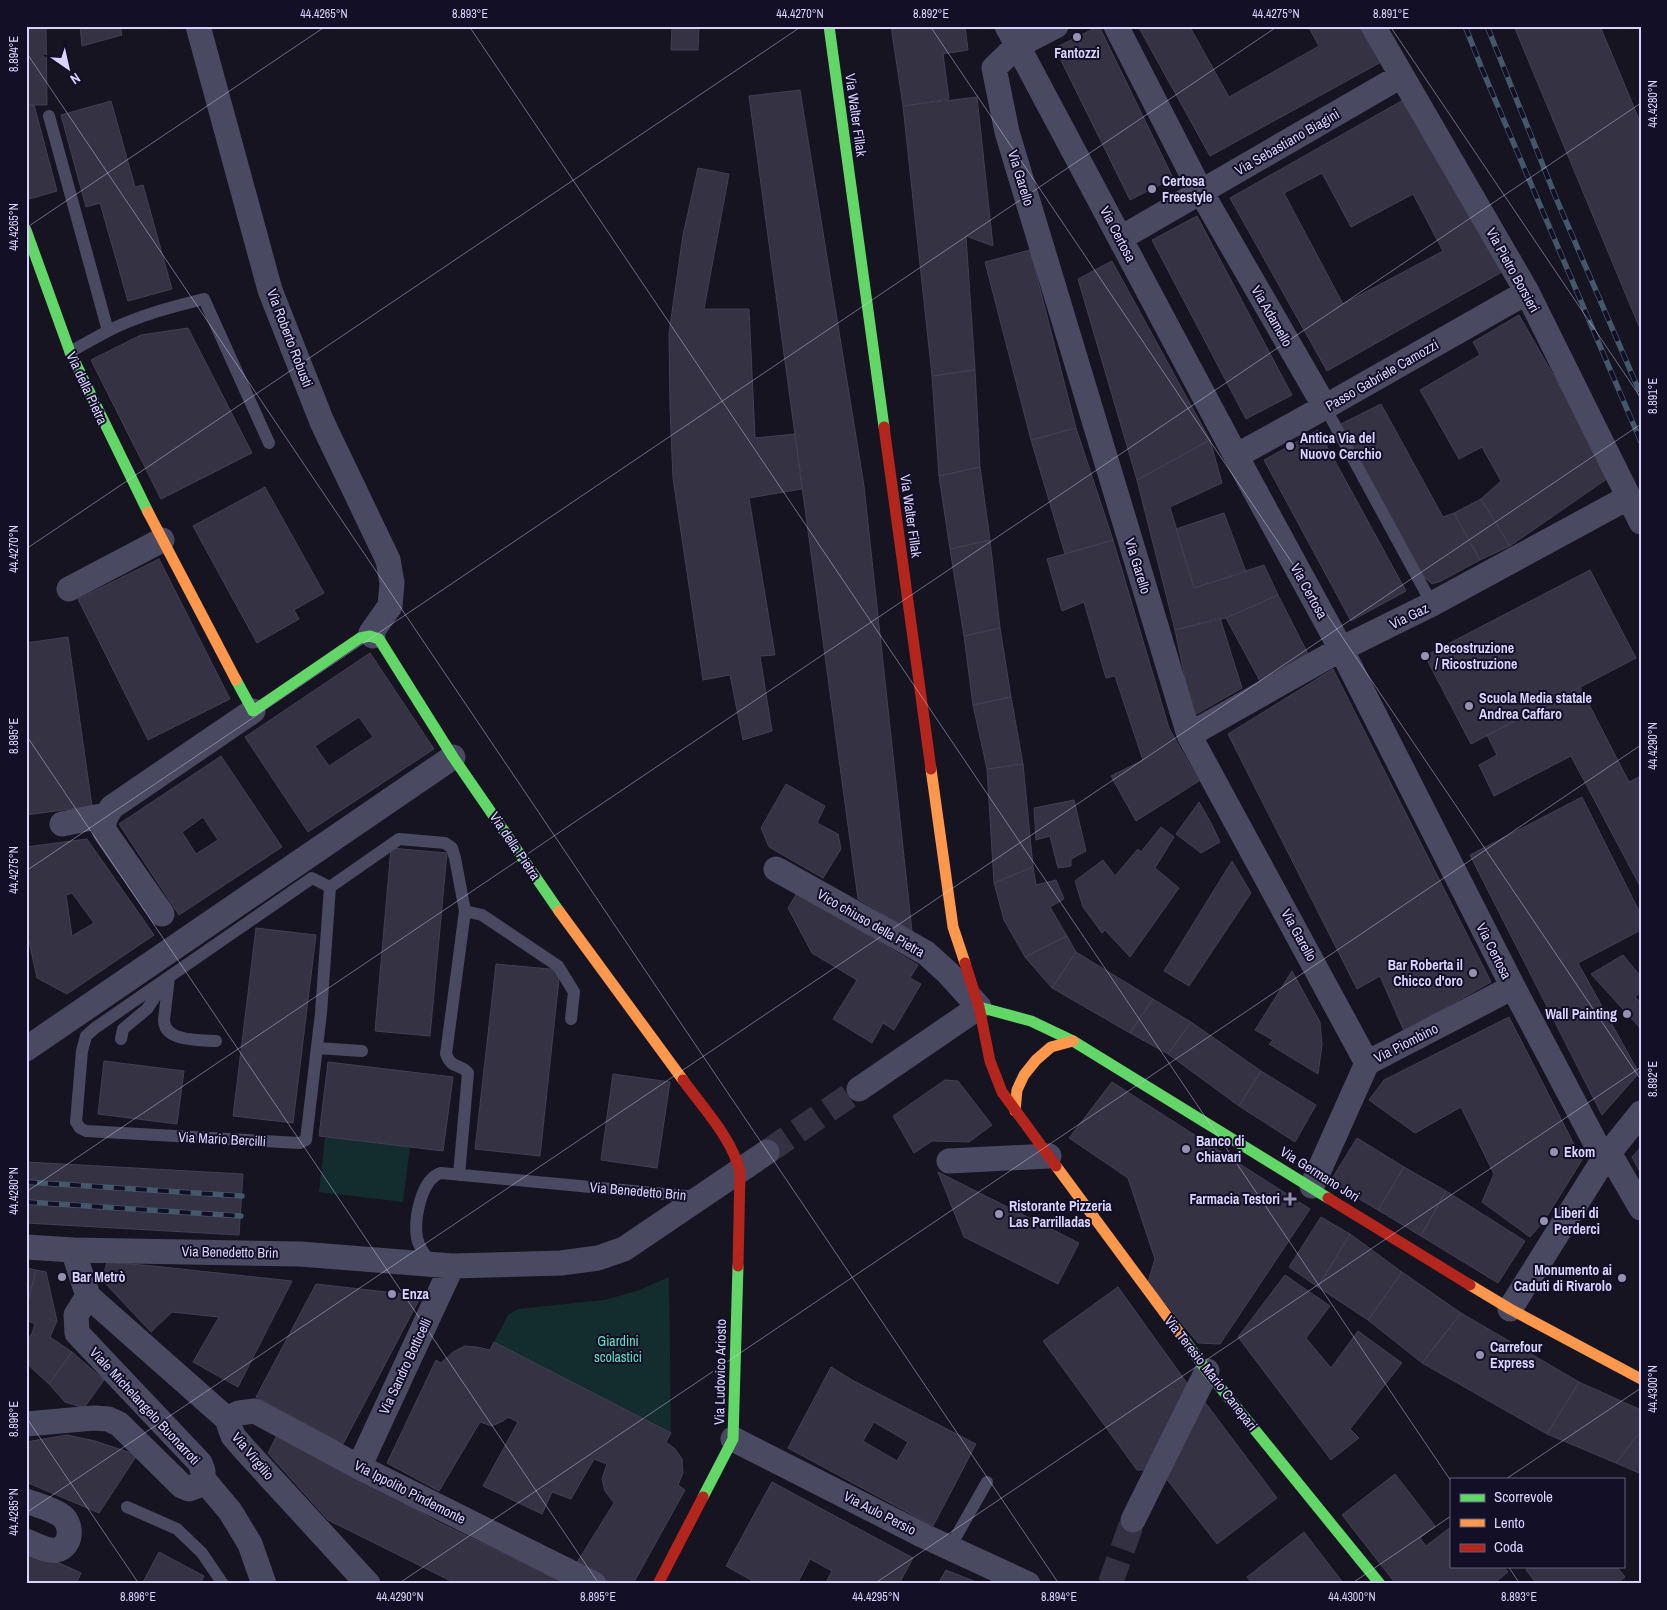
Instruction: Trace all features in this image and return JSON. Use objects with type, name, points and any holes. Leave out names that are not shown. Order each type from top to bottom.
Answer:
[{"type":"main road","name":"Via Walter Fillak","points":[[829,26],[953,927],[979,1007]]},
{"type":"main road","name":"Via della Pietra","points":[[26,230],[70,352],[162,540],[254,711]]},
{"type":"main road","points":[[254,711],[360,638],[373,636]]},
{"type":"main road","name":"Via della Pietra","points":[[373,636],[379,639],[453,757],[579,940],[731,1146],[740,1172]]},
{"type":"main road","name":"Via Germano Jori","points":[[979,1007],[1031,1021],[1073,1041],[1510,1309],[1641,1380]]},
{"type":"main road","name":"Via Teresio Mario Canepari","points":[[979,1007],[990,1061],[1002,1092],[1207,1371],[1380,1584]]},
{"type":"main road","points":[[1015,1110],[1017,1090],[1024,1075],[1051,1047],[1073,1041]]},
{"type":"main road","name":"Via Ludovico Ariosto","points":[[658,1584],[733,1440],[740,1172]]},
{"type":"street","name":"Via Roberto Robusti","points":[[198,26],[270,290],[322,422],[388,560],[392,583],[390,606],[371,633],[373,636]]},
{"type":"street","points":[[1012,36],[1056,26]]},
{"type":"street","name":"Via Adamello","points":[[1116,26],[1201,192],[1324,408]]},
{"type":"street","name":"Via Pietro Borsieri","points":[[1373,26],[1527,292],[1641,522]]},
{"type":"street","name":"Via Certosa","points":[[1012,36],[1341,649],[1513,987],[1606,1156],[1641,1208]]},
{"type":"street","name":"Via Garello","points":[[1012,36],[994,68],[1007,132],[1189,735],[1327,986],[1367,1063]]},
{"type":"street","name":"Via Sebastiano Biagini","points":[[1121,238],[1401,76]]},
{"type":"street","name":"Passo Gabriele Camozzi","points":[[1236,456],[1527,292]]},
{"type":"street","name":"Via Gaz","points":[[1189,735],[1341,649],[1432,604],[1629,497]]},
{"type":"street","points":[[69,589],[162,540]]},
{"type":"street","points":[[162,914],[105,832],[103,824],[106,816],[112,807],[254,711]]},
{"type":"street","name":"Via Mario Bercilli","points":[[30,1038],[306,870],[453,757]]},
{"type":"street","points":[[62,824],[106,816]]},
{"type":"street","name":"Vico chiuso della Pietra","points":[[776,869],[926,953],[948,973],[979,1007]]},
{"type":"street","name":"Via Piombino","points":[[1312,1186],[1367,1063],[1513,987]]},
{"type":"street","points":[[859,1089],[979,1007]]},
{"type":"street","points":[[1510,1309],[1606,1156],[1641,1113]]},
{"type":"street","name":"Via Benedetto Brin","points":[[26,1246],[73,1250],[300,1254],[443,1265],[561,1263],[598,1258],[624,1249],[767,1152]]},
{"type":"street","points":[[949,1161],[1049,1156]]},
{"type":"street","points":[[73,1250],[88,1296]]},
{"type":"street","name":"Via Sandro Botticelli","points":[[359,1466],[443,1265]]},
{"type":"street","name":"Via Virgilio","points":[[88,1296],[227,1420],[234,1436],[247,1452],[368,1584]]},
{"type":"street","name":"Viale Michelangelo Buonarroti","points":[[88,1296],[76,1315],[77,1332],[200,1463],[203,1479],[230,1511],[250,1544],[264,1584]]},
{"type":"street","points":[[1133,1520],[1207,1371]]},
{"type":"street","name":"Via Ippolito Pindemonte","points":[[227,1420],[239,1413],[255,1411],[359,1466],[594,1584]]},
{"type":"street","points":[[26,1424],[94,1418],[108,1419],[119,1424],[182,1486],[190,1488],[197,1486],[203,1479]]},
{"type":"street","name":"Via Aulo Persio","points":[[733,1440],[924,1536],[1028,1584]]},
{"type":"street","points":[[26,1501],[61,1515],[68,1522],[71,1531],[61,1548],[55,1550],[49,1550],[26,1541]]},
{"type":"lane","points":[[49,116],[108,331]]},
{"type":"lane","points":[[70,352],[108,331],[130,322],[204,299],[270,442]]},
{"type":"lane","name":"Via Adamello","points":[[1324,408],[1432,604]]},
{"type":"lane","points":[[306,870],[330,887],[399,839],[445,843],[452,848],[465,911],[446,1054],[453,1065],[465,1069],[469,1078],[459,1175]]},
{"type":"lane","name":"Via Mario Bercilli","points":[[306,870],[169,977],[105,1020],[86,1036],[82,1052],[76,1117],[76,1122],[80,1128],[90,1131],[300,1143],[306,1140],[317,1048],[330,887]]},
{"type":"lane","points":[[465,911],[482,915],[558,966],[574,992],[571,1019]]},
{"type":"lane","points":[[121,1039],[123,1028],[147,1009],[169,977]]},
{"type":"lane","points":[[169,977],[164,1020],[167,1030],[178,1037],[216,1041]]},
{"type":"lane","points":[[317,1048],[362,1051]]},
{"type":"lane","name":"Via Benedetto Brin","points":[[443,1265],[424,1255],[416,1230],[420,1201],[430,1179],[442,1173],[702,1197]]},
{"type":"lane","points":[[950,1547],[987,1482]]},
{"type":"lane","points":[[127,1507],[178,1529],[202,1553],[223,1584]]},
{"type":"green space","points":[[325,1137],[410,1147],[403,1202],[319,1192]]},
{"type":"green space","name":"Giardini scolastici","points":[[669,1277],[671,1433],[494,1342],[508,1315],[518,1309],[604,1300],[637,1291]]},
{"type":"building","points":[[26,26],[46,26],[47,105],[26,105]]},
{"type":"building","points":[[80,26],[120,26],[122,35],[82,46]]},
{"type":"building","points":[[672,26],[699,26],[698,50],[671,50]]},
{"type":"building","points":[[891,26],[965,26],[968,50],[943,54],[949,99],[903,106]]},
{"type":"building","points":[[1099,26],[1173,178],[1130,200],[1055,48]]},
{"type":"building","points":[[1138,26],[1192,26],[1190,27],[1229,97],[1319,46],[1308,26],[1363,26],[1383,61],[1210,156]]},
{"type":"building","points":[[1514,26],[1600,26],[1641,124],[1641,331]]},
{"type":"building","points":[[800,90],[864,486],[912,931],[858,899],[749,96]]},
{"type":"building","points":[[977,97],[993,246],[966,236],[975,370],[932,376],[903,106]]},
{"type":"building","points":[[1405,99],[1502,272],[1327,371],[1230,198]],"holes":[[[1322,173],[1351,227],[1413,194],[1443,251],[1343,304],[1284,193]]]},
{"type":"building","points":[[111,101],[135,187],[143,185],[172,289],[128,301],[100,203],[86,207],[61,115]]},
{"type":"building","points":[[26,105],[34,105],[57,191],[26,200]]},
{"type":"building","points":[[698,168],[729,174],[704,309],[749,309],[755,438],[795,434],[802,489],[749,498],[775,655],[760,656],[772,731],[743,740],[730,675],[703,680],[673,478],[669,333],[683,235]]},
{"type":"building","points":[[1197,216],[1292,395],[1246,419],[1152,240]]},
{"type":"building","points":[[1030,250],[1076,428],[1031,440],[985,262]]},
{"type":"building","points":[[1112,261],[1210,440],[1137,480],[1078,279]]},
{"type":"building","points":[[1519,315],[1611,476],[1510,546],[1481,499],[1501,481],[1482,447],[1459,459],[1420,390],[1480,355],[1473,342]]},
{"type":"building","points":[[188,328],[252,453],[161,499],[91,360],[141,335]]},
{"type":"building","points":[[975,370],[980,467],[939,476],[932,376]]},
{"type":"building","points":[[1381,404],[1443,517],[1454,513],[1480,560],[1432,584],[1425,578],[1339,425]]},
{"type":"building","points":[[1076,428],[1113,540],[1065,554],[1031,440]]},
{"type":"building","points":[[1318,430],[1406,591],[1351,621],[1264,460]]},
{"type":"building","points":[[1210,440],[1222,483],[1170,507],[1194,588],[1264,565],[1278,595],[1226,618],[1175,630],[1137,480]]},
{"type":"building","points":[[980,467],[990,540],[950,549],[939,476]]},
{"type":"building","points":[[265,487],[324,593],[294,610],[299,619],[257,643],[193,526]]},
{"type":"building","points":[[1481,499],[1510,546],[1480,560],[1454,513]]},
{"type":"building","points":[[1224,513],[1246,572],[1194,588],[1176,529]]},
{"type":"building","points":[[990,540],[1000,628],[964,636],[950,549]]},
{"type":"building","points":[[1113,540],[1169,728],[1199,781],[1136,821],[1111,776],[1143,760],[1115,676],[1106,678],[1084,602],[1062,611],[1047,559]]},
{"type":"building","points":[[159,559],[230,699],[148,740],[78,599]]},
{"type":"building","points":[[1590,570],[1636,658],[1471,744],[1425,656]]},
{"type":"building","points":[[1278,595],[1308,654],[1260,681],[1226,618]]},
{"type":"building","points":[[1220,618],[1242,688],[1193,716],[1175,630]]},
{"type":"building","points":[[1000,628],[1011,697],[973,705],[964,636]]},
{"type":"building","points":[[68,637],[92,806],[26,815],[26,643]]},
{"type":"building","points":[[370,653],[434,749],[308,832],[245,737]],"holes":[[[359,717],[373,737],[329,766],[315,746]]]},
{"type":"building","points":[[1333,669],[1491,982],[1404,1031],[1380,976],[1357,989],[1228,734]]},
{"type":"building","points":[[1580,687],[1629,782],[1641,776],[1641,888],[1571,756],[1494,796],[1479,765],[1497,755],[1487,735]]},
{"type":"building","points":[[1011,697],[1023,764],[987,769],[973,705]]},
{"type":"building","points":[[221,756],[282,847],[179,915],[119,824]],"holes":[[[203,817],[218,840],[196,854],[182,832]]]},
{"type":"building","points":[[1023,764],[1033,867],[994,883],[987,769]]},
{"type":"building","points":[[786,784],[825,806],[817,823],[838,834],[841,849],[823,878],[769,847],[761,828]]},
{"type":"building","points":[[1582,797],[1641,915],[1641,930],[1578,963],[1639,1073],[1602,1115],[1470,855]]},
{"type":"building","points":[[1074,800],[1086,851],[1071,859],[1071,866],[1058,868],[1050,836],[1036,840],[1034,808]]},
{"type":"building","points":[[1199,802],[1220,842],[1201,853],[1176,834]]},
{"type":"building","points":[[1161,827],[1174,837],[1155,868],[1179,888],[1130,957],[1105,930],[1102,933],[1083,907],[1075,881],[1103,860],[1115,876],[1138,849],[1141,852]]},
{"type":"building","points":[[87,839],[154,935],[67,994],[37,978],[26,928],[26,847]],"holes":[[[72,893],[94,923],[72,936],[66,895]]]},
{"type":"building","points":[[391,848],[447,853],[430,1036],[375,1031]]},
{"type":"building","points":[[1232,861],[1251,893],[1189,986],[1164,971]]},
{"type":"building","points":[[1033,867],[1036,885],[1056,880],[1064,899],[1050,907],[1067,936],[1025,957],[1004,920],[994,883]]},
{"type":"building","points":[[797,893],[918,965],[910,978],[921,984],[894,1030],[883,1023],[872,1043],[833,1019],[857,980],[812,953],[788,908]]},
{"type":"building","points":[[256,928],[316,935],[293,1123],[233,1116]]},
{"type":"building","points":[[1067,936],[1076,952],[1052,988],[1025,957]]},
{"type":"building","points":[[1076,952],[1153,999],[1130,1033],[1052,988]]},
{"type":"building","points":[[1623,955],[1641,977],[1641,992],[1635,997],[1641,1003],[1641,1029],[1591,974]]},
{"type":"building","points":[[496,964],[560,970],[540,1156],[475,1149]]},
{"type":"building","points":[[1292,971],[1320,1022],[1322,1045],[1318,1074],[1269,1044],[1273,1040],[1255,1030]]},
{"type":"building","points":[[1153,999],[1191,1022],[1168,1054],[1130,1033]]},
{"type":"building","points":[[1509,1017],[1582,1160],[1544,1221],[1530,1237],[1482,1202],[1494,1174],[1461,1107],[1415,1133],[1369,1100],[1384,1080]]},
{"type":"building","points":[[1191,1022],[1261,1071],[1239,1106],[1168,1054]]},
{"type":"building","points":[[104,1061],[184,1071],[177,1124],[98,1114]]},
{"type":"building","points":[[328,1062],[453,1077],[443,1151],[319,1136]]},
{"type":"building","points":[[1261,1071],[1316,1105],[1295,1142],[1239,1106]]},
{"type":"building","points":[[613,1074],[670,1082],[657,1168],[601,1160]]},
{"type":"building","points":[[945,1080],[958,1081],[992,1125],[969,1142],[932,1141],[914,1153],[893,1116]]},
{"type":"building","points":[[1112,1082],[1310,1209],[1220,1344],[1198,1343],[1148,1282],[1155,1259],[1128,1178],[1069,1138]]},
{"type":"building","points":[[1357,1138],[1404,1167],[1378,1210],[1330,1182]]},
{"type":"building","points":[[1641,1147],[1641,1174],[1632,1157]]},
{"type":"building","points":[[26,1162],[243,1174],[239,1235],[26,1223]]},
{"type":"building","points":[[1404,1167],[1446,1191],[1421,1236],[1378,1210]]},
{"type":"building","points":[[938,1172],[1079,1243],[1058,1284],[964,1237]]},
{"type":"building","points":[[1446,1191],[1525,1241],[1498,1283],[1421,1236]]},
{"type":"building","points":[[1321,1217],[1350,1234],[1318,1287],[1289,1267]]},
{"type":"building","points":[[1350,1234],[1402,1272],[1368,1320],[1318,1287]]},
{"type":"building","points":[[107,1262],[292,1281],[238,1387],[193,1362],[219,1317],[172,1312],[151,1332],[102,1280]]},
{"type":"building","points":[[26,1268],[36,1270],[26,1310]]},
{"type":"building","points":[[36,1270],[46,1272],[57,1321],[50,1337],[72,1352],[49,1384],[26,1363],[26,1336],[31,1336],[35,1324],[26,1320],[26,1310]]},
{"type":"building","points":[[1402,1272],[1461,1313],[1422,1363],[1368,1320]]},
{"type":"building","points":[[1285,1275],[1330,1306],[1306,1338],[1331,1368],[1358,1331],[1402,1363],[1350,1429],[1359,1438],[1331,1460],[1238,1337]]},
{"type":"building","points":[[316,1284],[421,1296],[343,1444],[256,1397]]},
{"type":"building","points":[[1118,1287],[1189,1386],[1148,1470],[1137,1470],[1043,1341]]},
{"type":"building","points":[[1461,1313],[1579,1382],[1547,1434],[1422,1363]]},
{"type":"building","points":[[494,1342],[671,1433],[666,1442],[675,1449],[682,1459],[683,1473],[678,1485],[685,1490],[633,1584],[614,1584],[576,1564],[614,1503],[605,1491],[602,1479],[607,1464],[594,1459],[571,1499],[552,1492],[542,1514],[483,1486],[518,1422],[508,1417],[492,1426],[480,1422],[439,1491],[387,1463],[436,1360],[441,1363],[453,1352],[465,1346],[490,1350]]},
{"type":"building","points":[[72,1352],[104,1380],[84,1408],[65,1402],[49,1384]]},
{"type":"building","points":[[831,1367],[852,1380],[976,1444],[933,1526],[788,1448]],"holes":[[[874,1422],[908,1442],[897,1461],[863,1441]]]},
{"type":"building","points":[[1579,1382],[1641,1410],[1641,1431],[1616,1463],[1547,1434]]},
{"type":"building","points":[[1201,1397],[1277,1498],[1217,1544],[1162,1473]]},
{"type":"building","points":[[1641,1431],[1641,1471],[1639,1473],[1616,1463]]},
{"type":"building","points":[[278,1433],[436,1521],[566,1584],[457,1584],[328,1520],[268,1453]]},
{"type":"building","points":[[67,1435],[95,1441],[137,1455],[99,1513],[26,1482],[26,1442]]},
{"type":"building","points":[[1395,1474],[1435,1526],[1420,1538],[1426,1546],[1450,1528],[1450,1568],[1505,1568],[1508,1572],[1493,1584],[1396,1584],[1342,1515]]},
{"type":"building","points":[[772,1482],[913,1558],[899,1584],[825,1584],[832,1571],[810,1559],[797,1584],[758,1584],[726,1566]]},
{"type":"building","points":[[1304,1532],[1344,1584],[1252,1584],[1247,1577]]},
{"type":"building","points":[[29,1549],[81,1573],[76,1584],[26,1584],[26,1555]]},
{"type":"building","points":[[159,1552],[204,1576],[200,1584],[142,1584]]},
{"type":"building","points":[[1528,1568],[1618,1568],[1625,1577],[1617,1584],[1537,1584],[1526,1570]]},
{"type":"building","points":[[946,1570],[981,1584],[938,1584]]},
{"type":"tunnel","points":[[767,1152],[859,1089]]},
{"type":"tunnel","points":[[1110,1584],[1133,1520]]},
{"type":"railway","points":[[1465,26],[1641,442]]},
{"type":"railway","points":[[1487,26],[1556,198],[1641,395]]},
{"type":"railway","points":[[26,1182],[242,1196]]},
{"type":"railway","points":[[26,1202],[241,1216]]},
{"type":"traffic: fast","points":[[829,26],[884,427]]},
{"type":"traffic: fast","points":[[26,230],[70,352],[148,512]]},
{"type":"traffic: fast","points":[[236,680],[253,711],[360,638],[370,636],[379,639],[453,757],[559,911]]},
{"type":"traffic: fast","points":[[979,1007],[1031,1021],[1073,1041],[1328,1198]]},
{"type":"traffic: fast","points":[[703,1497],[733,1439],[738,1266]]},
{"type":"traffic: fast","points":[[1181,1335],[1207,1371],[1380,1584]]},
{"type":"traffic: slow","points":[[148,512],[236,680]]},
{"type":"traffic: slow","points":[[931,769],[953,927],[965,963]]},
{"type":"traffic: slow","points":[[559,911],[683,1080]]},
{"type":"traffic: slow","points":[[1015,1111],[1017,1090],[1024,1075],[1036,1060],[1051,1047],[1073,1041]]},
{"type":"traffic: slow","points":[[1056,1166],[1181,1335]]},
{"type":"traffic: slow","points":[[1470,1285],[1510,1309],[1641,1379]]},
{"type":"traffic: jam","points":[[884,427],[931,769]]},
{"type":"traffic: jam","points":[[965,963],[979,1007],[990,1061],[1002,1092],[1056,1166]]},
{"type":"traffic: jam","points":[[683,1080],[724,1135],[731,1147],[740,1172],[738,1266]]},
{"type":"traffic: jam","points":[[1328,1198],[1470,1285]]},
{"type":"traffic: jam","points":[[658,1584],[703,1497]]},
{"type":"place","name":"Fantozzi","points":[[1077,37]]},
{"type":"place","name":"Certosa Freestyle","points":[[1152,189]]},
{"type":"place","name":"Antica Via del Nuovo Cerchio","points":[[1290,446]]},
{"type":"place","name":"Decostruzione / Ricostruzione","points":[[1425,656]]},
{"type":"place","name":"Scuola Media statale Andrea Caffaro","points":[[1469,706]]},
{"type":"place","name":"Bar Roberta il Chicco d'oro","points":[[1473,973]]},
{"type":"place","name":"Wall Painting","points":[[1627,1014]]},
{"type":"place","name":"Banco di Chiavari","points":[[1186,1149]]},
{"type":"place","name":"Ekom","points":[[1554,1152]]},
{"type":"place","name":"Farmacia Testori","points":[[1290,1199]]},
{"type":"place","name":"Ristorante Pizzeria Las Parrilladas","points":[[999,1214]]},
{"type":"place","name":"Liberi di Perderci","points":[[1544,1221]]},
{"type":"place","name":"Bar Metrò","points":[[62,1277]]},
{"type":"place","name":"Monumento ai Caduti di Rivarolo","points":[[1622,1278]]},
{"type":"place","name":"Enza","points":[[392,1294]]},
{"type":"place","name":"Carrefour Express","points":[[1480,1355]]}]
